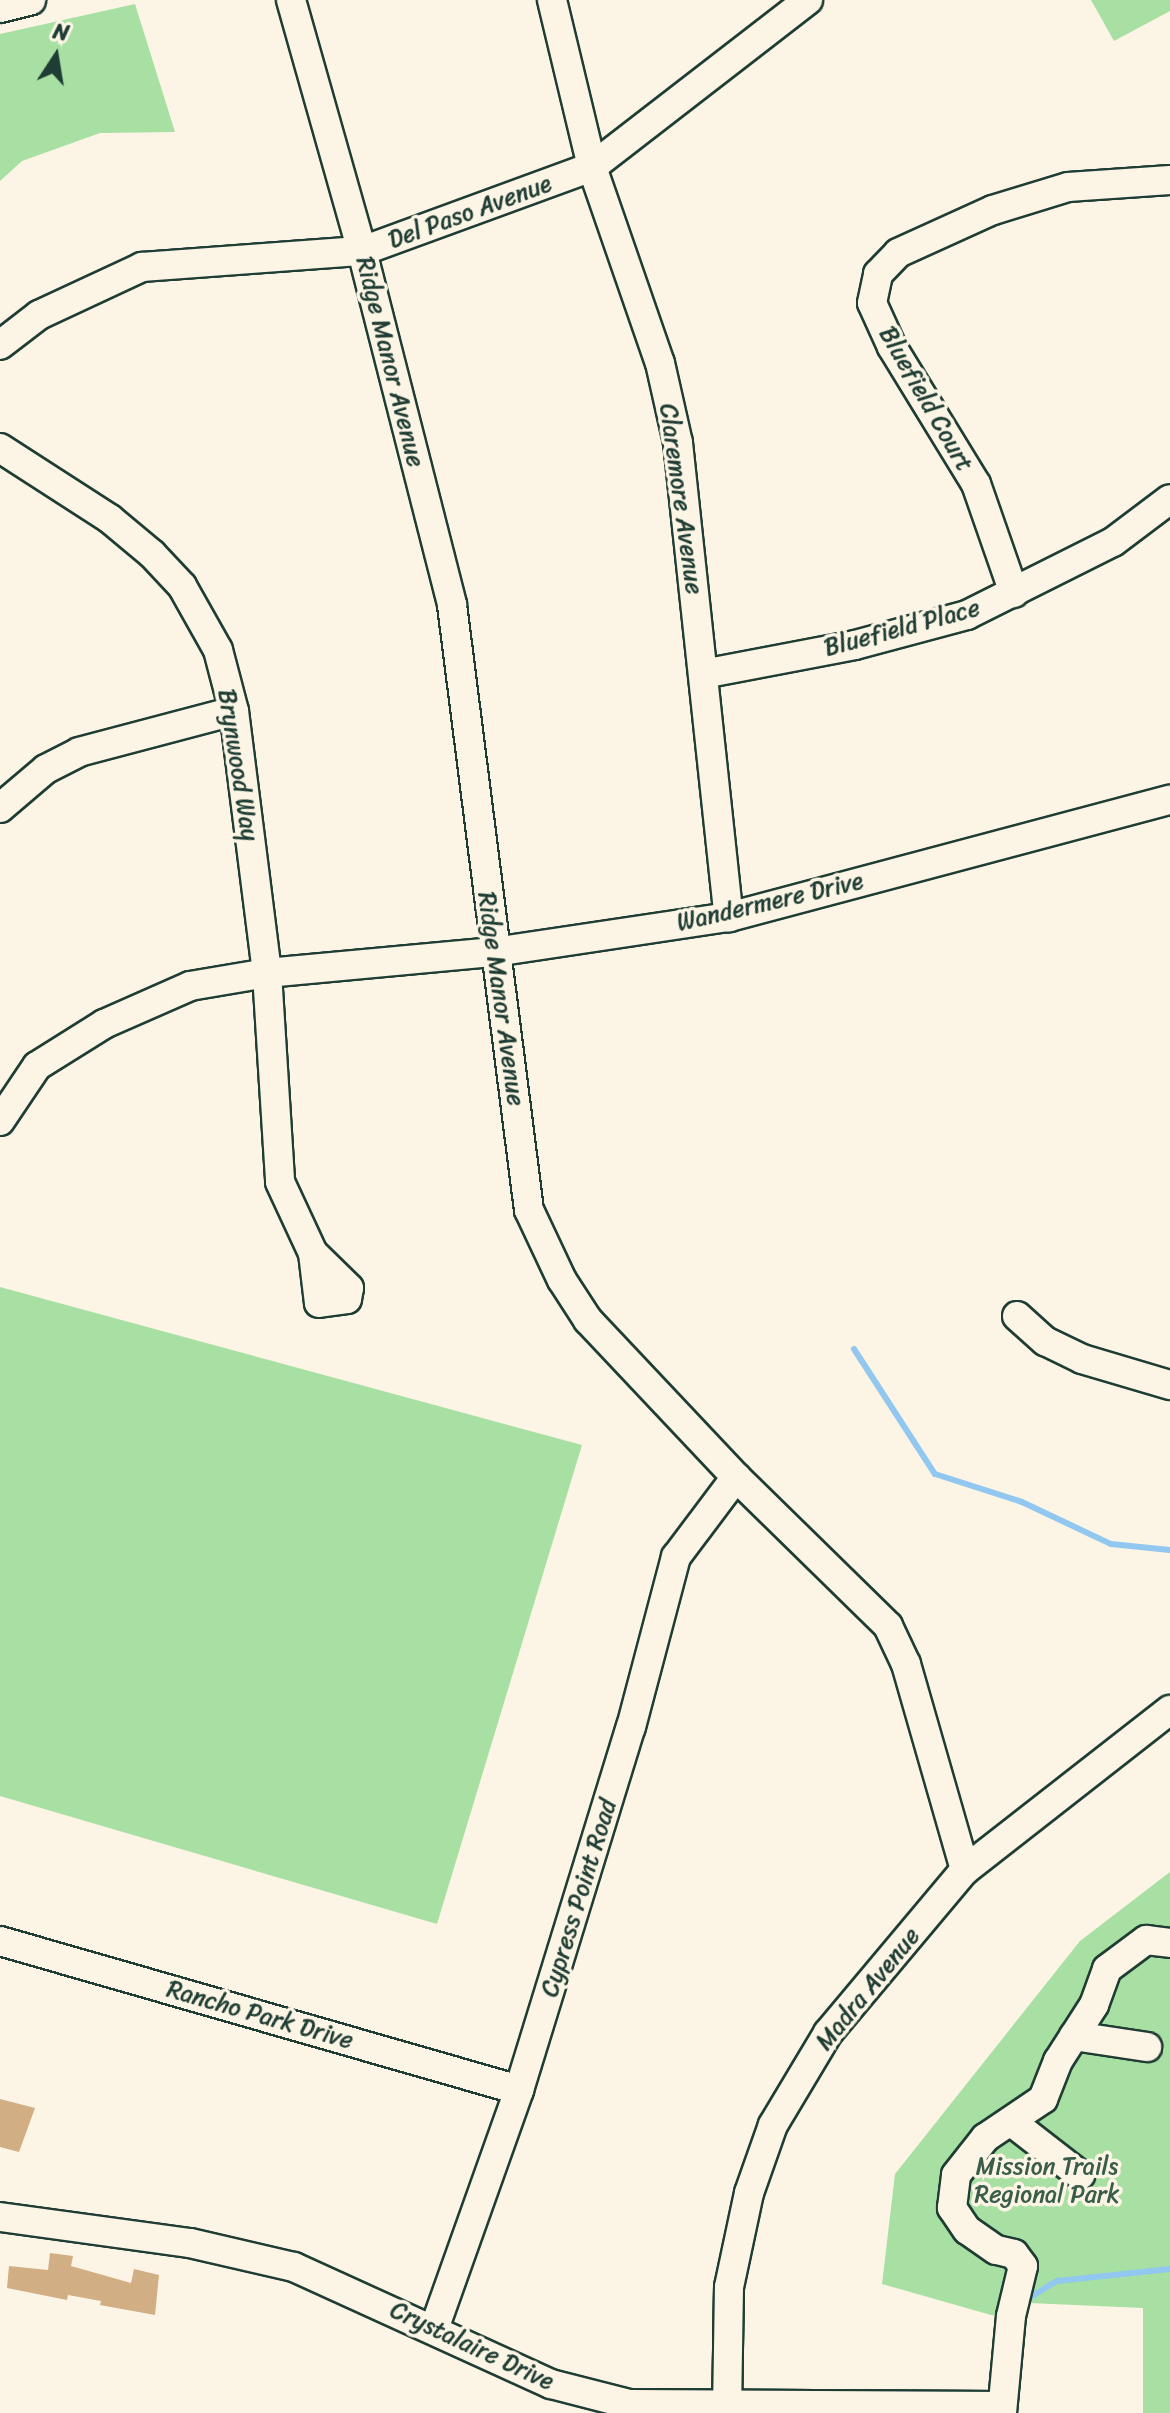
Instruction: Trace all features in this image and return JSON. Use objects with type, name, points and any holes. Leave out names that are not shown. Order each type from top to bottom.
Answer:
[{"type":"street","points":[[0,8],[31,0]]},
{"type":"street","name":"Ridge Manor Avenue","points":[[291,0],[362,251],[452,605],[529,1210],[562,1280],[588,1320],[736,1477],[888,1626],[906,1664],[965,1870]]},
{"type":"street","name":"Claremore Avenue","points":[[552,0],[592,167],[660,363],[678,443],[729,917]]},
{"type":"street","name":"Del Paso Avenue","points":[[0,345],[39,315],[142,267],[362,251],[592,167],[808,0]]},
{"type":"street","name":"Bluefield Court","points":[[1014,593],[976,484],[892,347],[872,303],[878,274],[898,253],[993,210],[1068,187],[1170,180]]},
{"type":"street","name":"Brynwood Way","points":[[0,448],[110,519],[182,586],[218,650],[234,711],[267,973],[280,1182],[313,1253]]},
{"type":"street","name":"Bluefield Place","points":[[703,674],[869,641],[967,615],[1113,542],[1170,499]]},
{"type":"street","points":[[0,808],[46,769],[79,752],[234,711]]},
{"type":"street","name":"Wandermere Drive","points":[[0,1121],[37,1066],[104,1024],[190,986],[267,973],[494,952],[729,917],[1170,800]]},
{"type":"street","points":[[1017,1316],[1045,1341],[1082,1359],[1170,1385]]},
{"type":"street","name":"Cypress Point Road","points":[[434,2329],[519,2090],[631,1727],[676,1557],[736,1477]]},
{"type":"street","name":"Madra Avenue","points":[[726,2410],[729,2287],[749,2193],[773,2125],[828,2033],[965,1870],[1170,1710]]},
{"type":"street","points":[[1002,2409],[1011,2316],[1021,2262],[967,2230],[952,2208],[956,2175],[969,2154],[1043,2099],[1074,2036],[1094,2005],[1107,1969],[1146,1940],[1170,1943]]},
{"type":"street","name":"Rancho Park Drive","points":[[0,1941],[519,2090]]},
{"type":"street","points":[[1074,2036],[1147,2047]]},
{"type":"street","points":[[1013,2123],[1080,2175]]},
{"type":"street","name":"Crystalaire Drive","points":[[0,2217],[190,2243],[256,2257],[338,2284],[585,2395],[629,2404],[726,2410],[1002,2409]]},
{"type":"green space","points":[[1091,0],[1170,0],[1170,11],[1114,41]]},
{"type":"green space","points":[[135,4],[175,132],[100,133],[22,161],[0,181],[0,34]]},
{"type":"green space","points":[[0,1287],[582,1445],[437,1924],[0,1796]]},
{"type":"green space","name":"Mission Trails Regional Park","points":[[1170,1872],[1170,2413],[1143,2413],[1143,2308],[1029,2303],[1019,2318],[991,2315],[882,2284],[895,2174],[1080,1941]]},
{"type":"building","points":[[0,2099],[35,2108],[19,2152],[0,2147]]},
{"type":"building","points":[[50,2253],[73,2256],[71,2266],[131,2283],[134,2269],[159,2275],[155,2315],[100,2305],[101,2301],[68,2295],[67,2300],[7,2288],[9,2266],[48,2270]]},
{"type":"waterway","points":[[854,1349],[935,1474],[1022,1502],[1111,1544],[1170,1550]]},
{"type":"waterway","points":[[1026,2300],[1057,2281],[1170,2269]]}]
